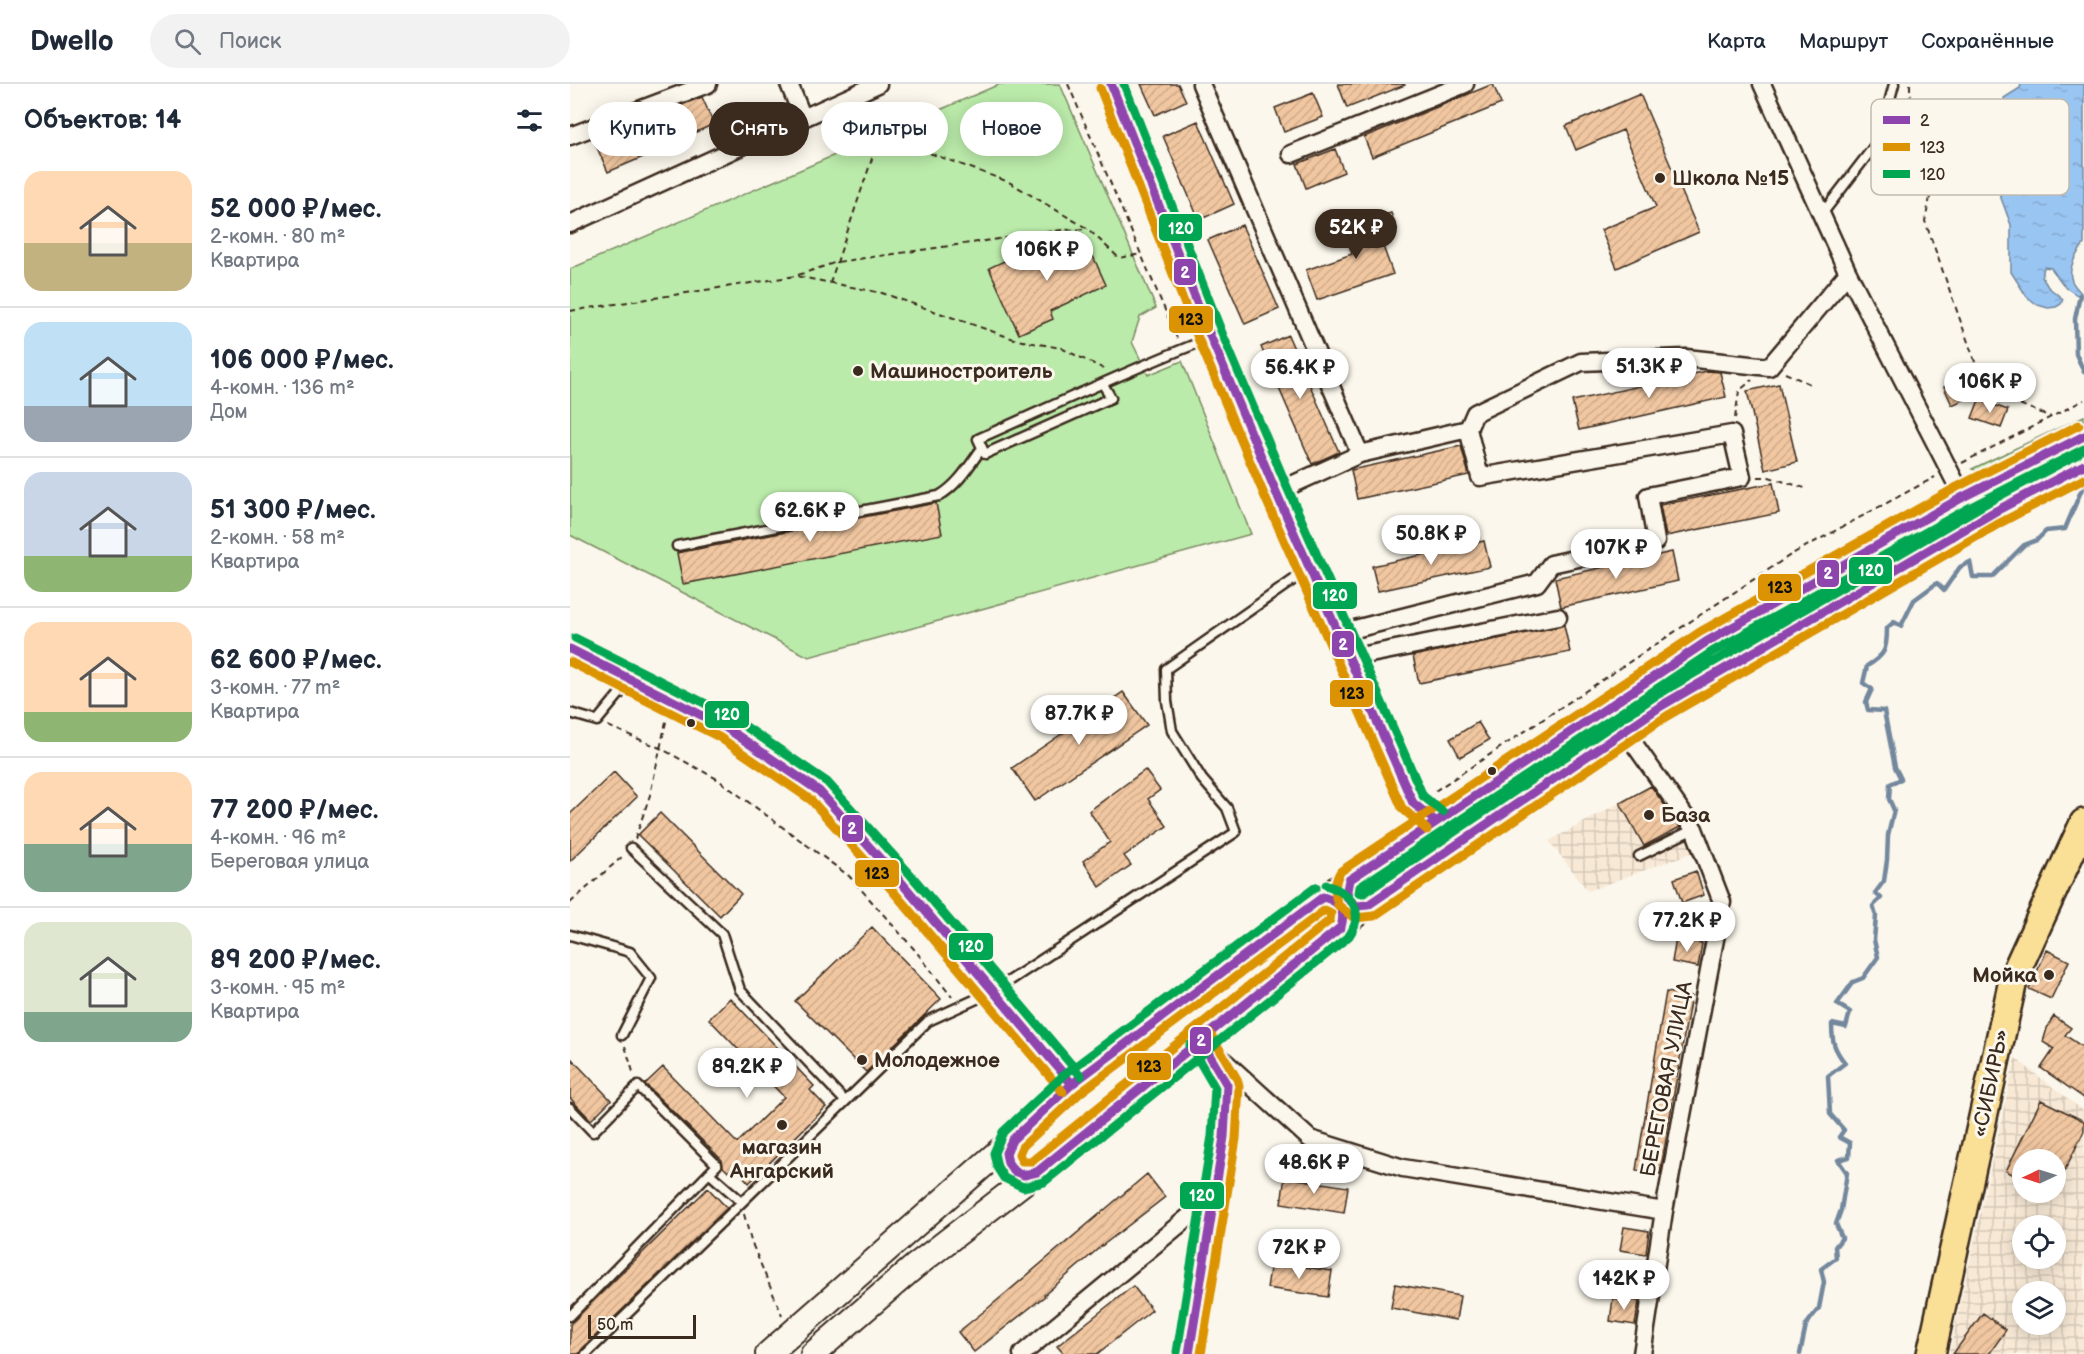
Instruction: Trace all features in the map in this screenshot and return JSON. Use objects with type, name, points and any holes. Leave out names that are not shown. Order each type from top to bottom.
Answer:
[{"type":"main road","points":[[1111,84],[1211,338],[1276,492],[1413,803],[1435,821]]},
{"type":"main road","points":[[768,1354],[1012,1140],[1072,1084],[1323,897],[1706,642],[1964,497],[2084,436]]},
{"type":"main road","points":[[813,1354],[915,1267],[1037,1172],[1368,905],[1661,706],[1994,512],[2084,465]]},
{"type":"main road","points":[[1782,599],[1789,599],[1796,606],[1798,627]]},
{"type":"main road","name":"«СИБИРЬ»","points":[[1931,1354],[2014,976],[2084,823]]},
{"type":"main road","points":[[1349,880],[1347,890],[1351,903],[1357,906],[1368,905]]},
{"type":"street","points":[[570,135],[708,84]]},
{"type":"street","points":[[789,84],[796,102]]},
{"type":"street","points":[[838,102],[878,84]]},
{"type":"street","points":[[1201,84],[1360,454]]},
{"type":"street","points":[[1291,154],[1465,84]]},
{"type":"street","points":[[1762,84],[1848,273],[1964,497]]},
{"type":"street","points":[[570,224],[719,156]]},
{"type":"street","points":[[1339,633],[1537,583],[1551,564],[1656,541],[1648,496],[1742,477],[1732,434],[1480,477],[1468,429],[1475,413],[1581,362],[1686,358],[1769,367],[1848,273]]},
{"type":"street","points":[[1276,492],[1360,454],[1468,429]]},
{"type":"street","points":[[1350,658],[1558,617]]},
{"type":"street","points":[[570,649],[725,727],[819,791],[901,882],[1072,1084]]},
{"type":"street","name":"БЕРЕГОВАЯ УЛИЦА","points":[[1625,731],[1694,829],[1722,902],[1664,1211],[1642,1354]]},
{"type":"street","points":[[1323,897],[1335,900],[1343,907],[1345,915],[1341,927]]},
{"type":"street","points":[[1200,1039],[1310,1139],[1403,1168],[1664,1211]]},
{"type":"street","points":[[1189,1354],[1224,1137],[1227,1084],[1200,1039]]},
{"type":"street","points":[[1012,1140],[1006,1153],[1008,1163],[1014,1171],[1024,1175],[1037,1172]]},
{"type":"street","points":[[1022,1354],[1214,1196]]},
{"type":"lane","points":[[1890,99],[1894,84]]},
{"type":"lane","points":[[1822,213],[1871,150]]},
{"type":"lane","points":[[1103,384],[1111,399],[985,454],[978,439],[1182,349],[1211,338]]},
{"type":"lane","points":[[677,546],[939,496],[959,480],[982,448]]},
{"type":"lane","points":[[585,1354],[928,1020],[994,991],[1236,832],[1227,808],[1202,779],[1172,731],[1167,701],[1167,669],[1310,569]]},
{"type":"lane","points":[[570,712],[597,721],[632,680]]},
{"type":"lane","points":[[1639,856],[1694,829]]},
{"type":"lane","points":[[632,848],[722,934],[740,990],[846,1101]]},
{"type":"lane","points":[[570,935],[630,952],[651,978],[622,1035]]},
{"type":"lane","points":[[570,1108],[593,1132],[638,1086],[717,1165],[570,1316]]},
{"type":"lane","points":[[709,1173],[742,1202]]},
{"type":"path","points":[[1068,84],[1182,349]]},
{"type":"path","points":[[1910,84],[1911,99]]},
{"type":"path","points":[[830,283],[873,156]]},
{"type":"path","points":[[938,156],[1009,182],[1088,229],[1119,258],[1141,254]]},
{"type":"path","points":[[1931,195],[1925,221],[1985,390],[2051,417]]},
{"type":"path","points":[[570,311],[796,276],[837,262],[1062,230],[1088,229]]},
{"type":"path","points":[[796,276],[882,293],[1017,340],[1061,348],[1119,377]]},
{"type":"path","points":[[1732,434],[1738,391],[1769,367],[1810,384]]},
{"type":"path","points":[[1435,791],[1792,554],[2084,400]]},
{"type":"path","points":[[1742,477],[1769,477],[1808,489]]},
{"type":"path","points":[[570,903],[632,848],[650,795],[671,699]]},
{"type":"path","points":[[597,721],[660,748],[717,779],[849,876],[914,949],[959,1006]]},
{"type":"path","points":[[622,1035],[638,1086]]},
{"type":"path","points":[[742,1202],[751,1241],[782,1315]]},
{"type":"shaded area","points":[[1651,786],[1694,852],[1588,891],[1549,841]]},
{"type":"shaded area","points":[[2015,1058],[2084,1111],[2084,1354],[1949,1354]]},
{"type":"green space","name":"Машиностроитель","points":[[1000,84],[1060,84],[1156,308],[1140,317],[1132,342],[1148,375],[1182,361],[1251,534],[809,657],[570,535],[570,269],[833,156],[948,156],[948,106]]},
{"type":"green space","points":[[2084,416],[2084,430],[1986,474],[1972,469]]},
{"type":"green space","points":[[2084,445],[2084,457],[1812,607],[1804,605],[1803,597]]},
{"type":"water","points":[[2021,84],[2084,84],[2084,244],[2076,256],[2071,271],[2073,283],[2081,293],[2077,295],[2065,287],[2051,268],[2044,267],[2042,277],[2048,287],[2063,299],[2056,307],[2048,308],[2038,305],[2027,297],[2011,272],[2011,225],[2000,195],[2069,195],[2069,99],[2004,99],[2020,88]]},
{"type":"building","points":[[1141,84],[1178,84],[1186,101],[1155,115]]},
{"type":"building","points":[[1338,84],[1404,84],[1405,85],[1347,108]]},
{"type":"building","points":[[1493,84],[1501,104],[1372,157],[1364,137]]},
{"type":"building","points":[[1313,93],[1323,117],[1284,132],[1275,108]]},
{"type":"building","name":"Школа №15","points":[[1640,94],[1699,232],[1617,268],[1601,230],[1656,207],[1623,130],[1576,150],[1566,126]]},
{"type":"building","points":[[702,97],[709,113],[709,126],[697,132],[697,102],[689,102]]},
{"type":"building","points":[[1198,121],[1234,204],[1199,220],[1163,136]]},
{"type":"building","points":[[1335,149],[1344,172],[1306,188],[1297,164]]},
{"type":"building","points":[[601,156],[645,156],[608,172]]},
{"type":"building","points":[[1391,213],[1397,229],[1379,235],[1393,274],[1317,300],[1306,270],[1352,254],[1344,229]]},
{"type":"building","points":[[1242,225],[1279,309],[1245,324],[1208,240]]},
{"type":"building","points":[[1083,234],[1106,285],[1050,311],[1053,319],[1019,334],[989,268],[1019,254],[1023,262]]},
{"type":"building","points":[[1288,335],[1339,452],[1312,464],[1261,347]]},
{"type":"building","points":[[1707,371],[1720,372],[1726,397],[1579,430],[1572,401]]},
{"type":"building","points":[[1962,379],[1970,397],[1952,405],[1944,387]]},
{"type":"building","points":[[1779,384],[1797,462],[1765,470],[1747,391]]},
{"type":"building","points":[[1979,400],[2008,410],[2001,428],[1972,418]]},
{"type":"building","points":[[1461,446],[1469,475],[1357,499],[1351,470]]},
{"type":"building","points":[[1773,483],[1779,513],[1666,536],[1660,505]]},
{"type":"building","points":[[936,503],[942,534],[683,584],[677,553]]},
{"type":"building","points":[[1484,541],[1490,567],[1378,591],[1372,566]]},
{"type":"building","points":[[1672,552],[1678,581],[1561,607],[1555,578]]},
{"type":"building","points":[[1564,625],[1570,652],[1419,683],[1413,656]]},
{"type":"building","points":[[1123,692],[1147,725],[1035,801],[1012,768]]},
{"type":"building","points":[[1478,722],[1489,740],[1460,757],[1450,739]]},
{"type":"building","points":[[1145,770],[1160,790],[1148,799],[1167,826],[1124,856],[1131,865],[1100,887],[1083,861],[1110,842],[1089,811]]},
{"type":"building","points":[[614,772],[637,797],[570,861],[570,814]]},
{"type":"building","name":"База","points":[[1651,786],[1680,827],[1644,846],[1620,803]]},
{"type":"building","points":[[660,813],[741,894],[720,916],[638,835]]},
{"type":"building","points":[[1696,871],[1704,895],[1682,903],[1674,879]]},
{"type":"building","points":[[872,927],[941,999],[866,1072],[795,1001]]},
{"type":"building","points":[[1676,939],[1702,943],[1698,967],[1672,962]]},
{"type":"building","name":"Мойка","points":[[2047,950],[2069,961],[2051,999],[2029,989]]},
{"type":"building","points":[[1666,992],[1691,996],[1660,1174],[1636,1170]]},
{"type":"building","points":[[730,998],[814,1086],[810,1090],[826,1107],[749,1183],[734,1166],[728,1172],[723,1167],[722,1160],[645,1084],[663,1067],[737,1143],[784,1097],[709,1019]]},
{"type":"building","points":[[2054,1016],[2071,1028],[2065,1035],[2084,1048],[2084,1098],[2041,1068],[2054,1049],[2043,1042],[2048,1025]]},
{"type":"building","points":[[570,1057],[611,1100],[591,1120],[570,1098]]},
{"type":"building","points":[[2041,1100],[2084,1121],[2084,1131],[2066,1168],[2066,1149],[2017,1149]]},
{"type":"building","points":[[2012,1159],[2012,1174],[2006,1171]]},
{"type":"building","points":[[1147,1174],[1165,1197],[1098,1249],[1045,1296],[974,1352],[958,1332]]},
{"type":"building","points":[[1285,1177],[1348,1187],[1344,1213],[1281,1203]]},
{"type":"building","points":[[708,1188],[727,1208],[579,1354],[570,1354],[570,1324]]},
{"type":"building","points":[[1624,1227],[1649,1231],[1646,1254],[1620,1250]]},
{"type":"building","points":[[1271,1262],[1332,1271],[1328,1297],[1267,1288]]},
{"type":"building","points":[[1395,1284],[1460,1296],[1456,1320],[1391,1308]]},
{"type":"building","points":[[1133,1286],[1152,1310],[1097,1354],[1064,1354],[1057,1346]]},
{"type":"building","points":[[1613,1298],[1639,1301],[1635,1325],[1610,1321]]},
{"type":"building","points":[[1983,1313],[2006,1330],[1989,1354],[1953,1354]]},
{"type":"waterway","points":[[2080,295],[2075,319],[2076,354],[2084,372]]},
{"type":"waterway","points":[[1800,1354],[1806,1325],[1819,1308],[1824,1282],[1821,1269],[1836,1258],[1835,1247],[1842,1238],[1836,1224],[1841,1210],[1847,1173],[1838,1160],[1849,1157],[1850,1143],[1839,1137],[1844,1130],[1830,1114],[1828,1076],[1845,1063],[1834,1045],[1832,1024],[1846,1027],[1850,1012],[1837,1004],[1853,982],[1863,978],[1878,957],[1874,940],[1876,916],[1873,906],[1881,898],[1875,893],[1884,881],[1888,835],[1894,810],[1889,799],[1890,784],[1901,779],[1895,767],[1884,711],[1868,710],[1866,702],[1872,689],[1863,683],[1867,666],[1878,659],[1884,651],[1887,628],[1894,622],[1901,626],[1914,600],[1937,583],[1944,590],[1960,567],[1970,562],[1973,577],[1992,577],[2024,545],[2037,540],[2046,531],[2065,529],[2084,484]]},
{"type":"transit line","name":"2","points":[[1111,84],[1211,338],[1276,492],[1413,803],[1435,821]]},
{"type":"transit line","name":"120","points":[[1124,84],[1222,333],[1287,487],[1423,796],[1443,812]]},
{"type":"transit line","name":"123","points":[[1100,88],[1200,343],[1402,808],[1427,830]]},
{"type":"transit line","name":"123","points":[[2079,425],[1957,487],[1700,632],[1341,871],[1335,887],[1338,905],[1354,918],[1374,916],[1667,716],[2000,523],[2084,479]]},
{"type":"transit line","name":"2","points":[[2084,436],[1963,497],[1706,642],[1349,880],[1348,899],[1357,906],[1368,905],[1661,706],[1994,512],[2084,465]]},
{"type":"transit line","name":"120","points":[[2078,454],[1988,502],[1655,696],[1364,893],[1359,893],[1360,887],[1712,652],[1969,508],[2084,449]]},
{"type":"transit line","name":"120","points":[[575,638],[730,716],[827,782],[910,874],[1081,1076]]},
{"type":"transit line","name":"2","points":[[570,649],[725,727],[819,791],[901,882],[1072,1084]]},
{"type":"transit line","name":"123","points":[[570,662],[719,737],[811,800],[892,890],[1063,1092]]},
{"type":"transit line","name":"120","points":[[1316,887],[1065,1074],[1003,1132],[994,1153],[997,1167],[1004,1178],[1023,1187],[1044,1182],[1349,936],[1356,919],[1353,904],[1343,893],[1326,885]]},
{"type":"transit line","name":"2","points":[[1323,897],[1334,901],[1340,907],[1343,915],[1341,927],[1037,1172],[1024,1175],[1014,1171],[1008,1163],[1006,1153],[1012,1140],[1072,1084],[1323,897]]},
{"type":"transit line","name":"123","points":[[1325,910],[1331,913],[1330,920],[1032,1161],[1022,1161],[1019,1154],[1022,1147],[1080,1093],[1325,910]]},
{"type":"transit line","name":"123","points":[[1201,1354],[1236,1139],[1239,1086],[1210,1033]]},
{"type":"transit line","name":"2","points":[[1189,1354],[1224,1137],[1227,1085],[1200,1039]]},
{"type":"transit line","name":"120","points":[[1177,1352],[1212,1136],[1215,1088],[1190,1045]]},
{"type":"place","name":"Школа №15","points":[[1660,178]]},
{"type":"place","name":"Машиностроитель","points":[[858,371]]},
{"type":"place","name":"База","points":[[1649,815]]},
{"type":"place","name":"Мойка","points":[[2049,975]]},
{"type":"place","name":"Молодежное","points":[[862,1060]]},
{"type":"place","name":"магазин Ангарский","points":[[782,1125]]}]
